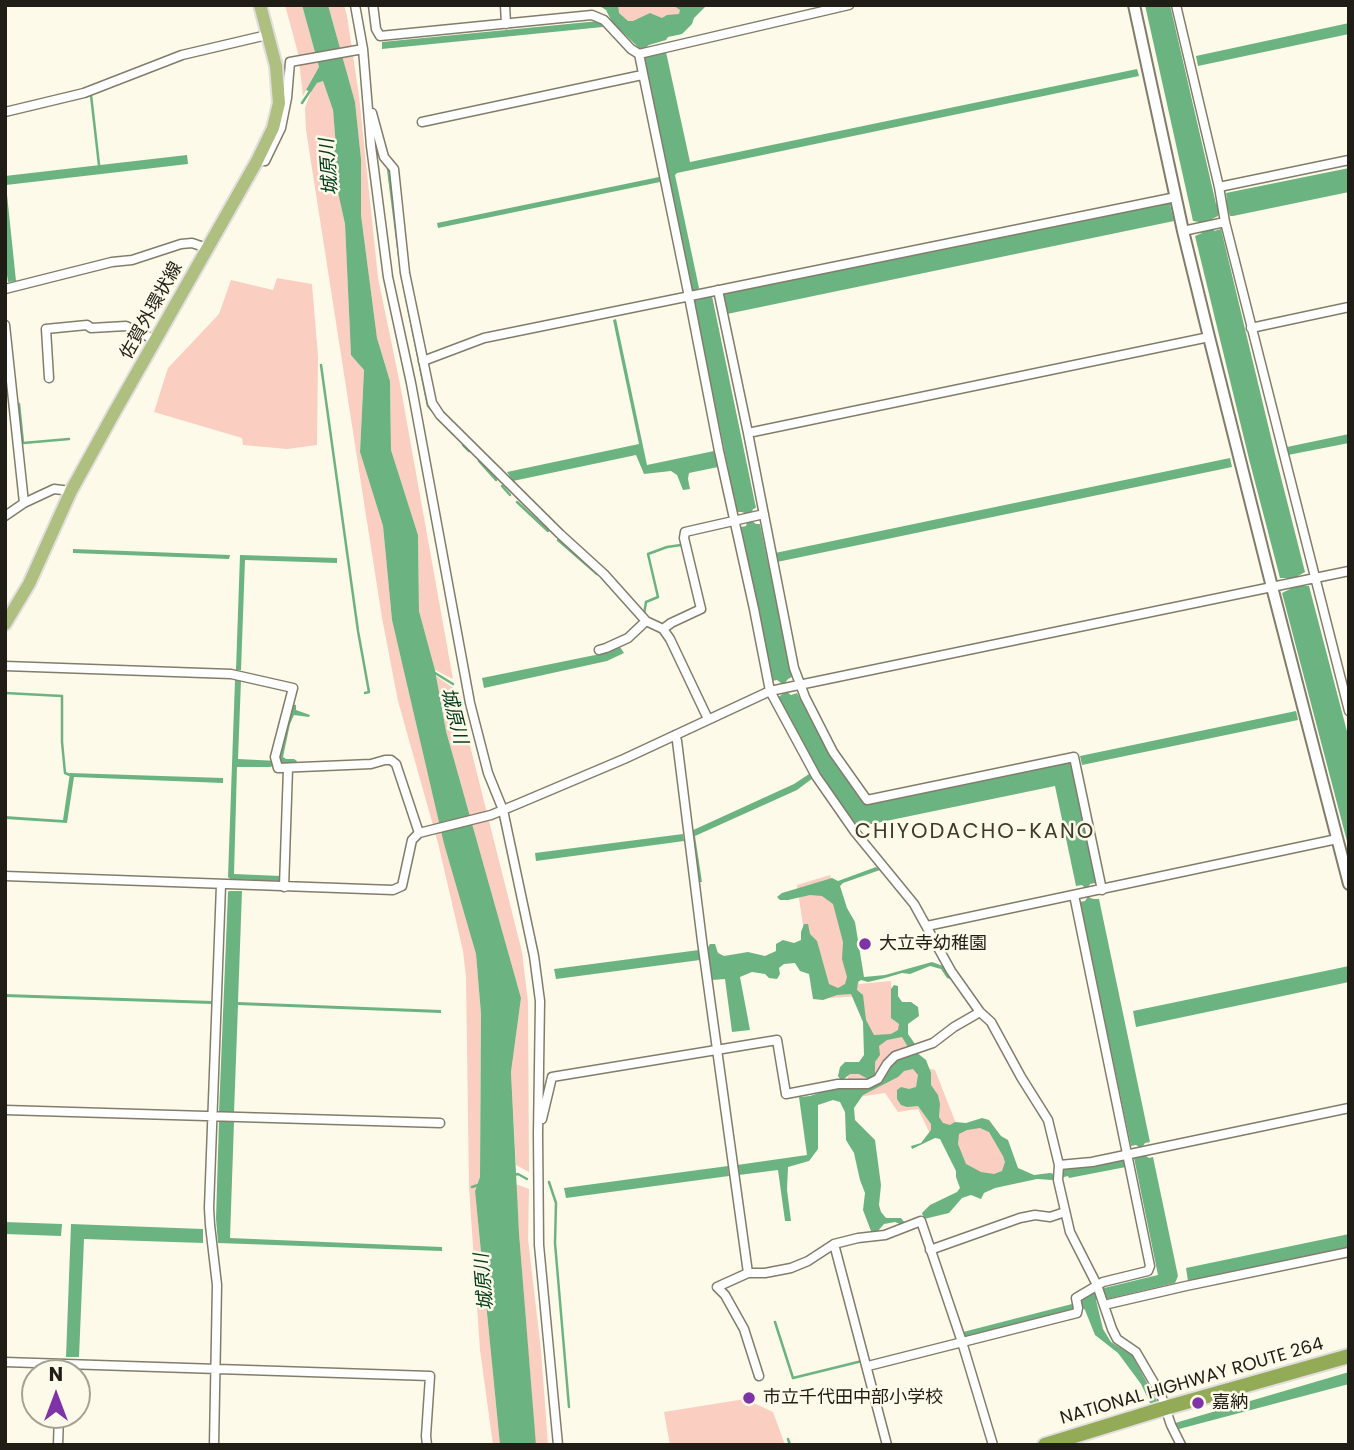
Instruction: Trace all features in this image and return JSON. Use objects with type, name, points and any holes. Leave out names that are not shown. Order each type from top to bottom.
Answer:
[{"type":"highway","name":"NATIONAL HIGHWAY ROUTE 264","points":[[1045,1445],[1349,1356]]},
{"type":"main road","name":"佐賀外環状線","points":[[5,624],[29,584],[71,491],[273,128],[279,103],[276,66],[260,5]]},
{"type":"street","points":[[355,5],[363,49],[371,146],[388,277],[411,383],[470,703],[488,773],[503,810],[534,956],[540,1001],[539,1245],[558,1445]]},
{"type":"street","points":[[373,5],[376,29],[380,36],[598,16],[639,54],[849,5]]},
{"type":"street","points":[[505,5],[506,24]]},
{"type":"street","points":[[1134,5],[1209,337],[1349,884]]},
{"type":"street","points":[[1176,5],[1225,222],[1349,711]]},
{"type":"street","points":[[5,112],[83,93],[182,55],[267,35]]},
{"type":"street","points":[[257,161],[265,161],[281,128],[290,62],[363,49]]},
{"type":"street","points":[[639,54],[694,296],[719,451],[770,691],[816,776],[843,817],[914,904],[951,971],[980,1012],[991,1022],[1048,1120],[1065,1212],[1076,1246],[1100,1294],[1117,1339],[1136,1352],[1161,1395],[1181,1445]]},
{"type":"street","points":[[422,122],[642,75]]},
{"type":"street","points":[[368,96],[384,157],[394,169],[405,272],[432,403],[440,415],[604,574],[646,621],[663,629],[708,719]]},
{"type":"street","points":[[1219,187],[1349,160]]},
{"type":"street","points":[[423,361],[484,338],[1176,197]]},
{"type":"street","points":[[1184,231],[1225,222]]},
{"type":"street","points":[[5,289],[112,262],[132,260],[181,244],[192,243],[207,248]]},
{"type":"street","points":[[718,290],[794,668],[799,684],[834,752],[867,800],[1074,757],[1102,890]]},
{"type":"street","points":[[1251,328],[1349,307]]},
{"type":"street","points":[[5,325],[24,503]]},
{"type":"street","points":[[49,378],[46,329],[87,325],[126,326],[155,340]]},
{"type":"street","points":[[748,433],[1209,337]]},
{"type":"street","points":[[5,516],[24,503],[54,489],[71,491]]},
{"type":"street","points":[[663,629],[701,609],[684,538],[685,532],[764,514]]},
{"type":"street","points":[[5,876],[393,890],[402,887],[412,840],[422,833],[491,815],[624,759],[770,691],[1349,570]]},
{"type":"street","points":[[599,650],[628,638],[646,621]]},
{"type":"street","points":[[5,666],[231,674],[293,688],[276,763],[278,768],[371,764],[391,760],[396,764],[422,833]]},
{"type":"street","points":[[674,735],[677,741],[747,1273]]},
{"type":"street","points":[[284,887],[288,768]]},
{"type":"street","points":[[927,926],[1337,839]]},
{"type":"street","points":[[214,1445],[217,1285],[209,1208],[221,885]]},
{"type":"street","points":[[1074,895],[1150,1266],[1147,1271],[1100,1294]]},
{"type":"street","points":[[538,1133],[552,1077],[777,1040],[786,1094],[841,1084],[868,1084],[878,1079],[895,1056],[933,1043],[980,1012]]},
{"type":"street","points":[[1059,1172],[1091,1162],[1349,1108]]},
{"type":"street","points":[[5,1110],[440,1123]]},
{"type":"street","points":[[930,1250],[1020,1218],[1065,1212]]},
{"type":"street","points":[[759,1376],[744,1329],[725,1295],[717,1287],[747,1273],[791,1268],[808,1261],[834,1244],[885,1235],[921,1221],[993,1445]]},
{"type":"street","points":[[834,1244],[887,1445]]},
{"type":"street","points":[[868,1366],[1077,1313],[1076,1298],[1199,1283],[1349,1252]]},
{"type":"street","points":[[91,1368],[430,1376],[427,1445]]},
{"type":"shaded area","points":[[285,5],[302,5],[319,67],[303,96],[298,53]]},
{"type":"shaded area","points":[[328,5],[344,5],[347,16],[359,96],[378,278],[400,384],[453,679],[435,670],[419,611],[418,535],[391,450],[390,381],[377,338],[361,215],[361,159],[355,102]]},
{"type":"shaded area","points":[[611,5],[696,5],[641,36],[615,17]]},
{"type":"shaded area","points":[[323,80],[333,110],[336,147],[331,161],[345,224],[351,354],[364,370],[360,452],[383,526],[392,620],[444,844],[476,954],[481,1014],[480,1177],[475,1191],[500,1445],[493,1445],[480,1350],[469,1187],[466,977],[463,951],[438,843],[398,701],[382,618],[306,130],[305,108],[311,92],[317,83]]},
{"type":"shaded area","points":[[277,278],[312,284],[318,356],[317,445],[287,449],[243,445],[242,438],[154,412],[168,368],[219,314],[231,280],[273,290]]},
{"type":"shaded area","points":[[436,676],[456,690],[522,952],[528,1002],[529,1172],[516,1165],[511,1072],[521,998],[446,731]]},
{"type":"shaded area","points":[[830,875],[859,984],[891,981],[893,1017],[904,1022],[915,1065],[935,1070],[957,1126],[990,1126],[1019,1180],[966,1192],[942,1135],[931,1136],[918,1109],[898,1112],[885,1093],[851,1098],[846,1064],[871,1063],[861,996],[814,999],[797,885]]},
{"type":"shaded area","points":[[516,1184],[529,1189],[528,1239],[541,1351],[548,1445],[536,1445],[535,1438]]},
{"type":"shaded area","points":[[745,1399],[773,1412],[785,1445],[670,1445],[664,1412]]},
{"type":"water","name":"城原川","points":[[302,5],[328,5],[355,102],[361,159],[361,215],[377,338],[390,381],[391,450],[418,535],[419,611],[435,670],[446,731],[521,998],[511,1072],[519,1233],[536,1445],[500,1445],[475,1191],[480,1177],[481,1014],[476,954],[444,844],[392,620],[383,526],[360,452],[364,370],[351,355],[345,224],[331,161],[336,147],[333,110],[323,81],[317,83],[311,92],[306,90],[319,67]]},
{"type":"water","points":[[598,5],[618,5],[619,13],[628,21],[633,21],[650,13],[662,18],[679,14],[680,10],[673,5],[707,5],[682,34],[639,48],[612,22],[606,10]]},
{"type":"water","points":[[1145,5],[1170,5],[1216,204],[1227,202],[1226,193],[1349,168],[1349,192],[1233,216],[1230,216],[1227,206],[1218,208],[1218,216],[1212,219],[1214,231],[1221,229],[1305,572],[1298,576],[1301,586],[1309,586],[1349,739],[1349,849],[1282,593],[1292,588],[1289,578],[1280,578],[1249,459],[1195,236],[1202,233],[1199,222],[1193,221]]},
{"type":"water","points":[[599,21],[603,27],[382,49],[382,42]]},
{"type":"water","points":[[1349,23],[1349,34],[1198,66],[1196,56]]},
{"type":"water","points":[[666,52],[690,162],[1137,69],[1139,76],[675,175],[699,299],[712,296],[756,508],[751,514],[752,521],[760,524],[792,677],[785,683],[787,692],[791,695],[797,693],[828,752],[866,805],[1070,762],[1096,883],[1090,884],[1088,888],[1090,898],[1099,899],[1150,1142],[1143,1146],[1145,1155],[1153,1157],[1178,1276],[1175,1283],[1107,1299],[1105,1294],[1096,1297],[1096,1300],[1103,1329],[1111,1342],[1132,1355],[1158,1403],[1151,1405],[1141,1384],[1118,1353],[1095,1335],[1085,1310],[1080,1305],[1081,1299],[1104,1291],[1104,1288],[1158,1275],[1134,1158],[1141,1156],[1139,1147],[1131,1146],[1080,902],[1087,898],[1085,888],[1082,885],[1076,886],[1055,786],[857,827],[818,771],[777,698],[784,693],[781,683],[772,681],[741,527],[746,526],[746,514],[737,512],[644,56]]},
{"type":"water","points":[[187,155],[188,164],[6,185],[16,281],[8,282],[5,261],[5,176]]},
{"type":"water","points":[[659,177],[660,182],[438,228],[437,223]]},
{"type":"water","points":[[1169,201],[1174,221],[727,314],[723,294]]},
{"type":"water","points":[[616,319],[647,465],[714,451],[718,467],[689,473],[690,489],[683,490],[677,475],[671,471],[644,474],[636,455],[513,481],[507,472],[639,444],[613,320]]},
{"type":"water","points":[[1349,434],[1349,443],[1288,455],[1287,447]]},
{"type":"water","points":[[1230,458],[1232,467],[777,562],[775,553]]},
{"type":"water","points":[[73,549],[230,555],[229,559],[73,553]]},
{"type":"water","points":[[240,555],[337,558],[337,563],[245,560],[241,670],[236,670]]},
{"type":"water","points":[[620,647],[624,653],[607,661],[484,688],[482,678],[605,653]]},
{"type":"water","points":[[235,680],[241,680],[238,759],[278,761],[292,704],[296,705],[296,710],[310,715],[294,715],[290,724],[283,757],[294,759],[297,761],[295,764],[237,767],[234,874],[281,876],[280,881],[228,877]]},
{"type":"water","points":[[1296,711],[1298,720],[1082,765],[1080,756]]},
{"type":"water","points":[[70,773],[223,778],[223,783],[74,777],[67,823],[5,819],[5,816],[63,820]]},
{"type":"water","points":[[809,774],[813,778],[797,790],[695,836],[702,882],[698,882],[691,831],[794,784]]},
{"type":"water","points":[[683,834],[684,841],[536,861],[535,853]]},
{"type":"water","points":[[876,867],[880,870],[840,886],[855,922],[864,977],[885,975],[932,962],[943,966],[953,980],[947,978],[941,969],[930,966],[910,974],[902,973],[858,982],[857,990],[863,995],[866,1020],[874,1035],[891,1034],[898,1030],[899,1024],[891,1018],[891,989],[894,985],[898,986],[898,996],[902,1002],[911,1002],[918,1007],[919,1016],[908,1024],[908,1034],[915,1044],[908,1047],[902,1037],[887,1040],[879,1046],[880,1055],[875,1062],[875,1076],[868,1079],[859,1074],[850,1074],[844,1079],[844,1086],[875,1086],[895,1061],[916,1052],[926,1060],[931,1073],[931,1085],[938,1095],[939,1117],[943,1123],[966,1123],[982,1118],[989,1120],[1001,1136],[1008,1140],[1018,1168],[1034,1175],[1054,1174],[1061,1173],[1064,1169],[1121,1159],[1125,1160],[1126,1167],[1069,1178],[1037,1179],[995,1188],[984,1193],[981,1199],[971,1195],[962,1198],[949,1213],[924,1219],[922,1213],[930,1205],[960,1188],[956,1171],[940,1139],[935,1138],[912,1149],[911,1146],[921,1143],[931,1130],[931,1124],[918,1106],[901,1105],[897,1099],[897,1090],[901,1087],[916,1087],[918,1075],[913,1069],[904,1071],[898,1077],[863,1095],[854,1108],[855,1120],[875,1140],[881,1185],[881,1212],[886,1218],[901,1218],[905,1223],[884,1224],[877,1232],[871,1231],[863,1210],[865,1193],[854,1153],[846,1140],[845,1112],[840,1102],[833,1100],[818,1105],[818,1149],[809,1161],[788,1167],[787,1190],[791,1221],[785,1221],[778,1170],[739,1175],[737,1165],[807,1155],[799,1097],[839,1086],[840,1067],[845,1062],[859,1062],[864,1055],[863,1022],[851,994],[823,1000],[813,999],[809,974],[800,971],[795,963],[784,964],[779,968],[777,979],[752,972],[740,977],[750,1030],[732,1032],[725,979],[712,980],[707,949],[710,944],[715,944],[718,953],[724,956],[748,952],[765,956],[776,951],[776,944],[783,940],[794,943],[801,940],[804,924],[808,924],[810,934],[817,941],[829,984],[838,988],[845,984],[847,977],[842,959],[843,942],[833,904],[822,896],[810,895],[788,900],[780,900],[777,897],[782,893],[832,878],[838,881]],"holes":[[[980,1128],[989,1132],[1005,1162],[1002,1171],[994,1174],[981,1172],[966,1164],[958,1144],[959,1134],[967,1130]]]},
{"type":"water","points":[[229,891],[242,891],[238,1002],[441,1010],[441,1013],[238,1005],[234,1113],[219,1112]]},
{"type":"water","points":[[699,950],[700,960],[556,979],[554,969]]},
{"type":"water","points":[[1349,966],[1349,982],[1136,1027],[1133,1011]]},
{"type":"water","points":[[5,994],[212,1001],[212,1004],[5,997]]},
{"type":"water","points":[[219,1121],[234,1122],[230,1238],[442,1247],[442,1251],[218,1243],[216,1219]]},
{"type":"water","points":[[728,1166],[729,1176],[566,1198],[564,1188]]},
{"type":"water","points":[[5,1222],[62,1224],[61,1236],[5,1234]]},
{"type":"water","points":[[71,1224],[203,1229],[203,1243],[84,1239],[79,1357],[66,1357]]},
{"type":"water","points":[[1349,1234],[1349,1248],[1188,1281],[1186,1268]]},
{"type":"water","points":[[1072,1304],[1074,1310],[965,1338],[963,1332]]},
{"type":"water","points":[[1349,1372],[1349,1384],[1179,1429],[1175,1425],[1175,1423]]},
{"type":"waterway","points":[[302,103],[310,91]]},
{"type":"waterway","points":[[91,95],[99,165]]},
{"type":"waterway","points":[[388,168],[399,255]]},
{"type":"waterway","points":[[401,272],[428,406],[453,434]]},
{"type":"waterway","points":[[321,365],[369,692],[365,693]]},
{"type":"waterway","points":[[19,404],[23,443],[69,439]]},
{"type":"waterway","points":[[463,445],[469,451]]},
{"type":"waterway","points":[[479,461],[496,480]]},
{"type":"waterway","points":[[502,486],[510,495]]},
{"type":"waterway","points":[[517,502],[548,531]]},
{"type":"waterway","points":[[558,540],[597,574]]},
{"type":"waterway","points":[[644,614],[646,602],[658,597],[648,554],[681,545]]},
{"type":"waterway","name":"城原川","points":[[435,673],[453,684]]},
{"type":"waterway","points":[[5,693],[62,696],[65,773],[70,775]]},
{"type":"waterway","points":[[514,1175],[518,1174],[527,1179]]},
{"type":"waterway","points":[[549,1182],[556,1203],[555,1243],[569,1407]]},
{"type":"waterway","points":[[472,1187],[481,1184]]},
{"type":"waterway","points":[[775,1322],[793,1378],[862,1361]]},
{"type":"waterway","points":[[788,1439],[790,1445]]},
{"type":"place","name":"大立寺幼稚園","points":[[865,944]]},
{"type":"place","name":"市立千代田中部小学校","points":[[749,1398]]},
{"type":"place","name":"嘉納","points":[[1198,1403]]},
{"type":"district","name":"CHIYODACHO-KANO","points":[[975,833]]}]
